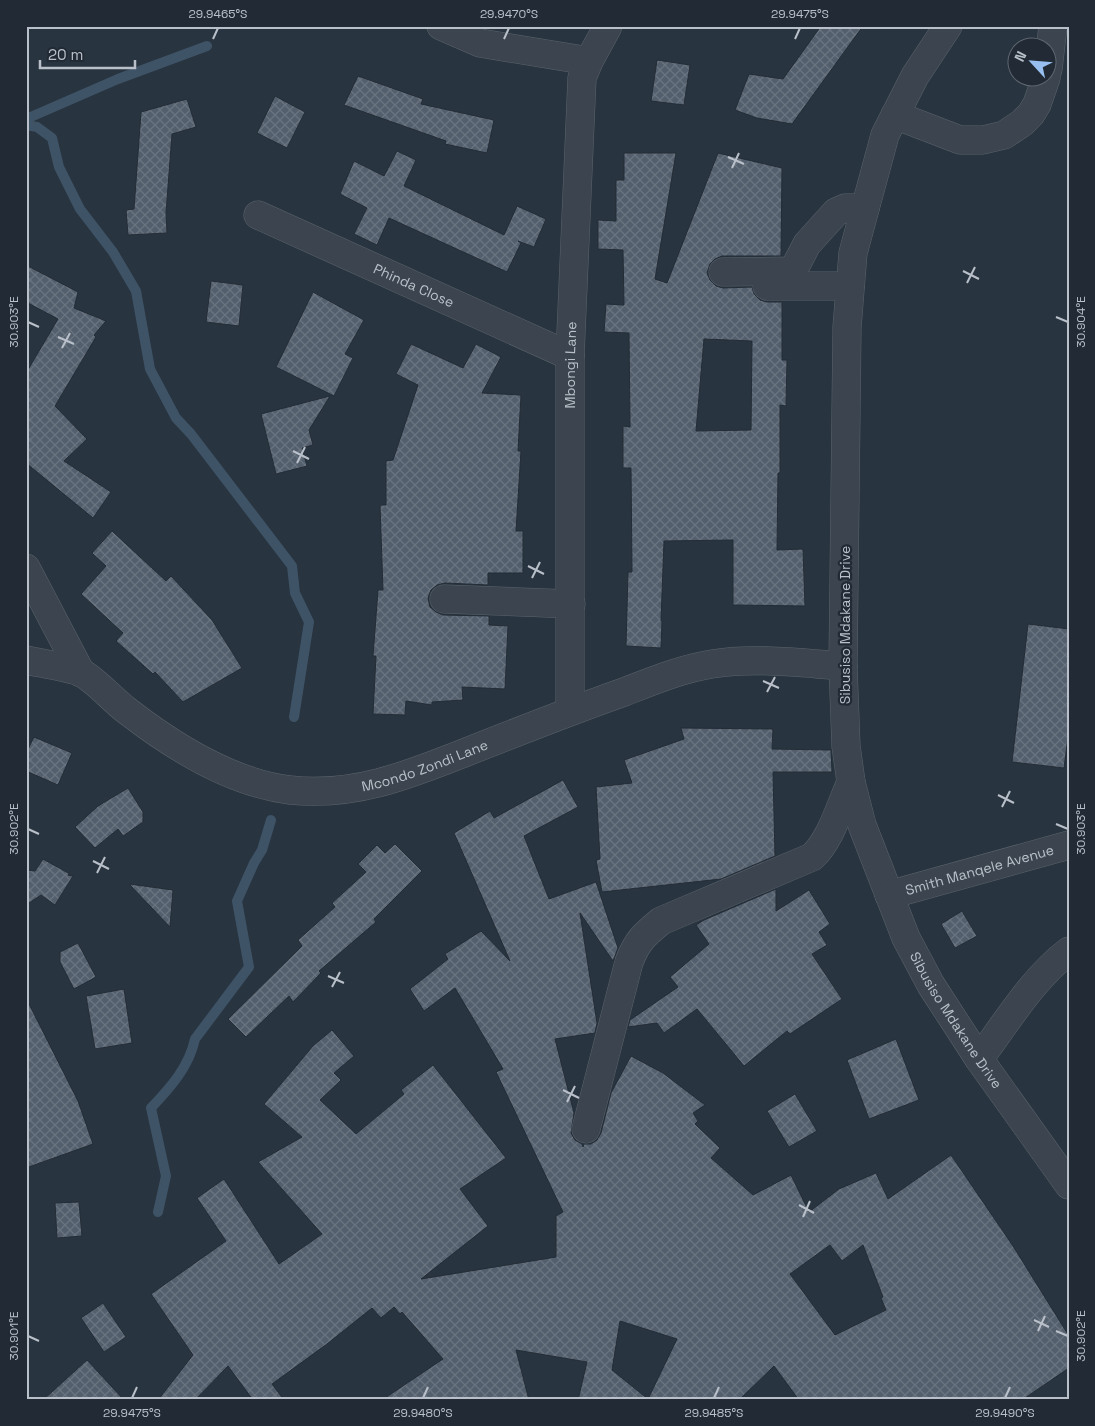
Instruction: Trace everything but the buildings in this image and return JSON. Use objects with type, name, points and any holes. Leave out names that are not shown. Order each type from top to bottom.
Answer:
[{"type":"street","points":[[441,26],[480,43],[589,61]]},
{"type":"street","name":"Mbongi Lane","points":[[570,711],[570,356],[582,78],[608,26]]},
{"type":"street","name":"Sibusiso Mdakane Drive","points":[[948,26],[915,76],[885,135],[853,253],[847,327],[843,666],[846,746],[851,782],[862,825],[906,938],[931,985],[979,1059],[1069,1185]]},
{"type":"street","points":[[895,116],[960,140],[983,140],[1004,135],[1022,123],[1037,104],[1043,88]]},
{"type":"street","points":[[850,286],[723,279],[794,269],[806,244],[836,212],[845,208],[865,208]]},
{"type":"street","name":"Phinda Close","points":[[258,215],[570,356]]},
{"type":"street","points":[[26,568],[81,673]]},
{"type":"street","points":[[444,599],[570,604]]},
{"type":"street","name":"Mcondo Zondi Lane","points":[[26,660],[81,673],[166,739],[244,780],[288,790],[328,792],[377,784],[432,765],[570,711],[674,674],[712,664],[757,661],[843,666]]},
{"type":"street","points":[[586,1128],[629,962],[635,947],[647,933],[661,922],[812,857],[820,850],[828,836],[851,782]]},
{"type":"street","name":"Smith Manqele Avenue","points":[[889,895],[1069,845]]},
{"type":"street","points":[[979,1059],[1037,982],[1048,969],[1069,951]]},
{"type":"waterway","points":[[26,119],[118,79],[207,46]]},
{"type":"waterway","points":[[26,125],[37,127],[52,138],[59,167],[80,209],[113,252],[136,291],[150,369],[176,418],[191,434],[292,566],[295,593],[309,622],[294,717]]},
{"type":"waterway","points":[[158,1212],[166,1176],[151,1108],[178,1076],[188,1059],[195,1039],[249,967],[237,901],[262,850],[271,820]]}]
